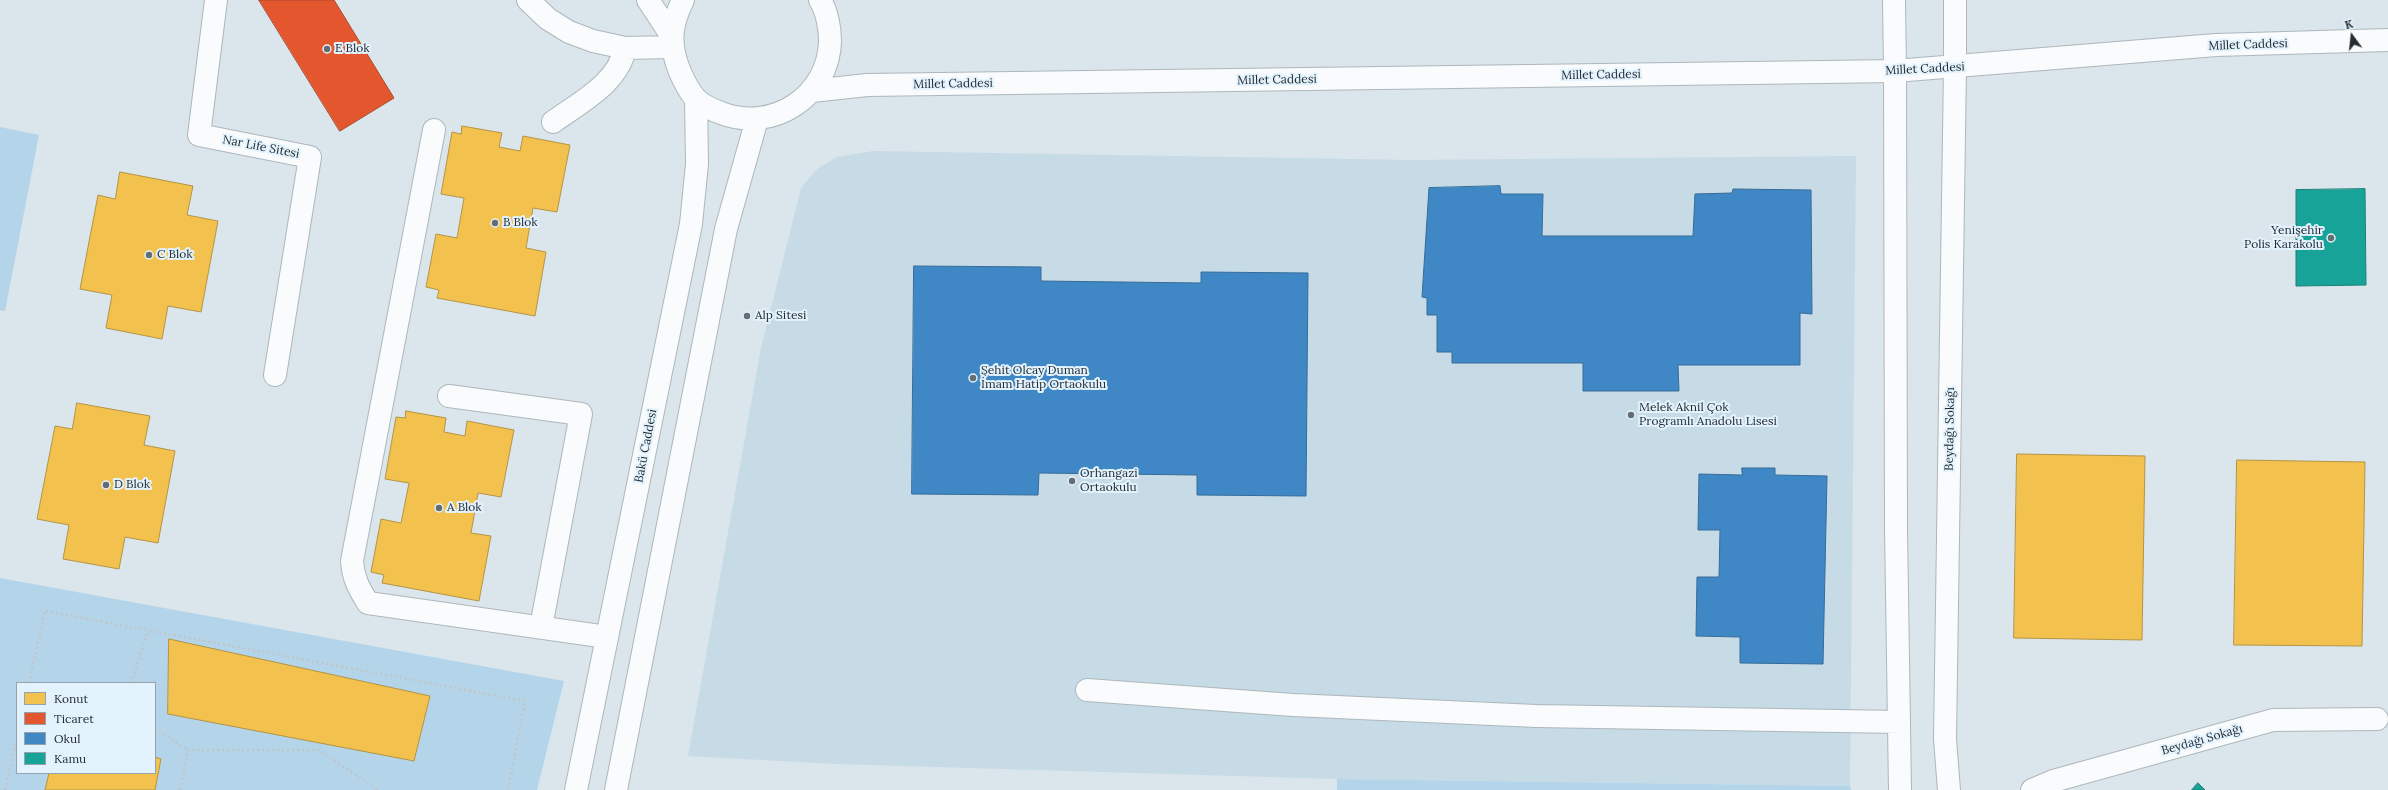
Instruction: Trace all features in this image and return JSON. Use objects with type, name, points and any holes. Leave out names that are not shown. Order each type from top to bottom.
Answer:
[{"type":"main road","name":"Nar Life Sitesi","points":[[216,0],[199,135],[310,157],[276,374]]},
{"type":"main road","points":[[528,0],[548,19],[569,32],[593,41],[625,48],[671,41]]},
{"type":"main road","points":[[648,0],[671,41],[687,87],[696,99],[711,109],[733,118],[757,119],[781,114],[802,101],[820,80],[830,56],[830,28],[820,0]]},
{"type":"main road","points":[[671,41],[675,16],[683,0]]},
{"type":"main road","points":[[1894,0],[1896,520],[1900,790]]},
{"type":"main road","name":"Beydağı Sokağı","points":[[1949,790],[1945,739],[1955,0]]},
{"type":"main road","name":"Millet Caddesi","points":[[812,90],[867,85],[1895,71],[2216,45],[2388,40]]},
{"type":"main road","points":[[553,122],[602,86],[620,67],[625,48]]},
{"type":"main road","name":"Bakü Caddesi","points":[[576,790],[691,224],[697,164],[696,99]]},
{"type":"main road","points":[[616,790],[726,229],[757,119]]},
{"type":"main road","points":[[434,130],[352,561],[353,575],[357,587],[368,603],[607,636]]},
{"type":"main road","points":[[449,396],[581,414],[541,627]]},
{"type":"main road","points":[[1087,690],[1293,705],[1536,716],[1899,722]]},
{"type":"main road","name":"Beydağı Sokağı","points":[[2032,790],[2053,780],[2273,720],[2377,720]]},
{"type":"path","points":[[29,682],[45,612],[525,701],[508,790]]},
{"type":"path","points":[[131,682],[148,631]]},
{"type":"path","points":[[156,729],[188,750],[318,750],[378,790]]},
{"type":"path","points":[[6,790],[16,743]]},
{"type":"path","points":[[180,790],[188,750]]},
{"type":"shaded area","points":[[0,127],[39,135],[5,311],[0,310]]},
{"type":"shaded area","points":[[873,151],[1411,160],[1856,156],[1850,786],[1337,779],[837,764],[688,756],[761,348],[801,188],[817,169],[837,157]]},
{"type":"shaded area","points":[[0,578],[564,681],[537,790],[0,790]]},
{"type":"shaded area","points":[[1337,779],[1850,786],[1851,790],[1337,790]]},
{"type":"building: Konut","name":"B Blok","points":[[462,126],[502,133],[499,147],[520,151],[523,136],[570,145],[557,212],[533,208],[526,248],[546,252],[535,316],[437,298],[439,290],[426,287],[436,234],[457,238],[464,198],[441,194],[452,132],[461,134]]},
{"type":"building: Konut","name":"C Blok","points":[[120,172],[193,186],[187,215],[218,221],[201,312],[168,306],[162,339],[106,328],[112,295],[80,289],[98,195],[115,199]]},
{"type":"building: Konut","name":"D Blok","points":[[77,403],[150,416],[144,445],[175,451],[158,543],[125,537],[119,569],[63,559],[69,525],[37,519],[55,426],[72,429]]},
{"type":"building: Konut","name":"A Blok","points":[[406,411],[446,418],[444,432],[465,436],[467,421],[514,430],[501,497],[478,493],[471,533],[491,536],[479,601],[382,583],[384,575],[371,572],[381,519],[401,523],[409,483],[385,479],[396,417],[405,418]]},
{"type":"building: Konut","points":[[2017,454],[2145,456],[2142,640],[2014,638]]},
{"type":"building: Konut","points":[[2237,460],[2365,462],[2362,646],[2234,645]]},
{"type":"building: Konut","points":[[169,639],[430,696],[414,761],[168,714]]},
{"type":"building: Konut","points":[[156,757],[161,759],[155,790],[45,790],[49,774],[156,774]]},
{"type":"building: Ticaret","name":"E Blok","points":[[259,0],[334,0],[394,98],[340,131]]},
{"type":"building: Okul","points":[[1500,186],[1501,194],[1543,194],[1542,236],[1693,236],[1695,194],[1732,193],[1733,189],[1811,190],[1812,314],[1800,313],[1800,365],[1678,365],[1679,391],[1583,391],[1583,363],[1452,363],[1452,352],[1437,352],[1437,315],[1427,315],[1427,298],[1422,297],[1429,188]]},
{"type":"building: Okul","points":[[914,266],[1041,267],[1041,281],[1201,283],[1201,272],[1308,273],[1306,496],[1197,495],[1197,475],[1039,473],[1038,495],[912,494]]},
{"type":"building: Okul","points":[[1742,468],[1775,468],[1775,475],[1827,476],[1823,664],[1740,663],[1740,637],[1696,636],[1697,577],[1719,577],[1720,530],[1698,530],[1699,474],[1742,475]]},
{"type":"building: Kamu","name":"Yenişehir Polis Karakolu","points":[[2365,189],[2366,285],[2296,286],[2296,190]]},
{"type":"building: Kamu","points":[[2198,783],[2205,790],[2192,790]]},
{"type":"place","name":"E Blok","points":[[327,49]]},
{"type":"place","name":"B Blok","points":[[495,223]]},
{"type":"place","name":"Yenişehir Polis Karakolu","points":[[2331,238]]},
{"type":"place","name":"C Blok","points":[[149,255]]},
{"type":"place","name":"Alp Sitesi","points":[[747,316]]},
{"type":"place","name":"Şehit Olcay Duman İmam Hatip Ortaokulu","points":[[973,378]]},
{"type":"place","name":"Melek Aknil Çok Programlı Anadolu Lisesi","points":[[1631,415]]},
{"type":"place","name":"Orhangazi Ortaokulu","points":[[1072,481]]},
{"type":"place","name":"D Blok","points":[[106,485]]},
{"type":"place","name":"A Blok","points":[[439,508]]}]
